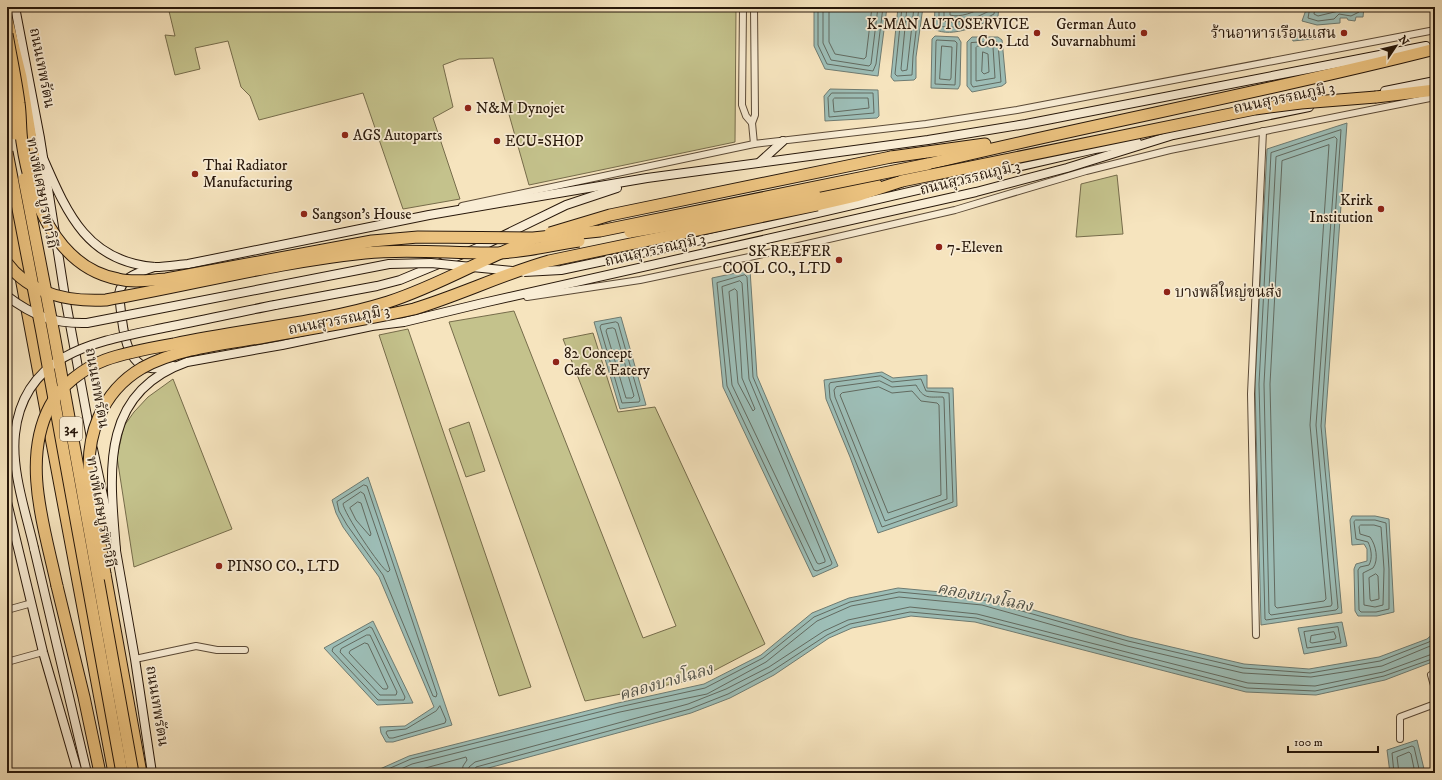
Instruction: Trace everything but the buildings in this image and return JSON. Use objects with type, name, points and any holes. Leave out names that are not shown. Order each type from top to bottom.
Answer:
[{"type":"highway","points":[[7,20],[21,77],[45,221]]},
{"type":"highway","points":[[7,34],[20,104],[21,134],[25,161],[45,221],[58,241],[68,252],[87,266],[106,276],[141,281],[166,279],[372,241],[418,237],[533,238],[600,231],[928,164],[1041,136],[1318,77],[1435,49]]},
{"type":"highway","name":"34","points":[[7,86],[134,773]]},
{"type":"highway","points":[[7,263],[25,281],[55,296],[75,300],[106,300],[302,262],[366,252],[417,250],[499,252],[538,248],[712,218],[847,188],[902,181],[1255,109],[1435,90]]},
{"type":"highway","name":"ทางพิเศษบูรพาวิถี","points":[[7,92],[54,334],[134,773]]},
{"type":"highway","points":[[100,773],[84,697],[57,586],[39,497],[35,467],[36,452],[40,435],[50,406],[65,386],[75,378],[104,360],[124,354],[204,337],[341,313],[389,301],[471,268],[528,241],[564,228],[610,215],[891,157],[1041,136]]},
{"type":"highway","name":"ทางพิเศษบูรพาวิถี","points":[[7,152],[42,333],[122,773]]},
{"type":"highway","points":[[141,773],[88,467],[90,442],[101,413],[116,389],[129,378],[143,368],[163,359],[189,352],[407,310],[442,300],[507,275],[549,261],[817,205],[856,196],[902,181]]},
{"type":"highway","name":"34","points":[[7,203],[114,773]]},
{"type":"main road","name":"ถนนเทพรัตน","points":[[15,7],[43,158],[65,297],[99,480],[116,550],[135,659],[152,773]]},
{"type":"main road","name":"ถนนสุวรรณภูมิ 3","points":[[43,158],[68,212],[88,239],[100,249],[121,260],[156,267],[196,262],[429,215],[647,178],[928,140],[1026,124],[1435,44]]},
{"type":"main road","name":"ถนนสุวรรณภูมิ 3","points":[[116,550],[111,469],[113,447],[118,428],[128,409],[142,389],[175,366],[186,362],[282,345],[372,326],[404,322],[976,192],[1067,168],[1173,135],[1435,81]]},
{"type":"main road","points":[[7,296],[31,313],[60,322],[87,323],[389,264],[412,262],[501,271],[544,271],[582,266],[1087,151],[1173,135]]},
{"type":"main road","points":[[760,162],[783,141]]},
{"type":"main road","points":[[87,773],[16,467],[15,434],[19,415],[26,397],[35,382],[50,367],[68,354],[84,346],[400,280],[482,246],[566,205],[647,178]]},
{"type":"main road","points":[[156,267],[129,277],[120,286],[119,294],[127,346],[132,358],[144,366],[151,368],[175,366]]},
{"type":"main road","points":[[7,506],[43,652],[78,773]]},
{"type":"street","points":[[743,7],[742,105],[746,116],[752,123]]},
{"type":"street","points":[[754,7],[755,115],[752,123],[754,144]]},
{"type":"street","points":[[429,215],[482,200],[754,144],[926,124],[1017,110],[1435,30]]},
{"type":"street","points":[[483,303],[640,280],[768,254],[955,210],[1086,171],[1170,150],[1435,97]]},
{"type":"street","points":[[1256,635],[1251,394],[1263,131]]},
{"type":"street","points":[[7,610],[32,603]]},
{"type":"street","points":[[135,659],[196,646],[217,650],[245,650]]},
{"type":"street","points":[[7,662],[43,652]]},
{"type":"street","points":[[1431,675],[1435,689]]},
{"type":"street","points":[[1400,739],[1400,717],[1435,704]]},
{"type":"shaded area","points":[[168,7],[736,7],[735,142],[529,185],[493,58],[459,59],[443,65],[453,107],[433,118],[460,199],[403,209],[363,93],[259,120],[250,96],[241,87],[228,41],[195,48],[200,69],[175,75],[165,35],[175,36]]},
{"type":"shaded area","points":[[1117,175],[1123,234],[1076,237],[1081,184]]},
{"type":"shaded area","points":[[514,311],[643,638],[676,626],[563,339],[593,333],[618,412],[655,407],[765,644],[698,679],[585,701],[449,322]]},
{"type":"shaded area","points":[[408,329],[531,687],[499,696],[379,335]]},
{"type":"shaded area","points":[[173,379],[232,529],[134,567],[117,457],[124,426],[134,412],[148,397]]},
{"type":"shaded area","points":[[469,422],[485,471],[466,477],[449,429]]},
{"type":"water","points":[[814,7],[887,7],[878,76],[825,69],[814,46]]},
{"type":"water","points":[[898,7],[923,7],[916,57],[916,78],[914,80],[894,81],[891,77]]},
{"type":"water","points":[[935,7],[999,7],[998,16],[976,26],[958,31],[941,32],[934,29]]},
{"type":"water","points":[[1307,7],[1364,7],[1363,17],[1356,17],[1355,21],[1348,20],[1347,18],[1340,18],[1340,23],[1317,25],[1302,21]]},
{"type":"water","points":[[1295,32],[1320,35],[1321,38],[1293,41],[1291,35]]},
{"type":"water","points":[[935,36],[958,37],[961,42],[960,85],[958,89],[931,88],[932,39]]},
{"type":"water","points":[[972,37],[998,37],[1002,40],[1006,83],[1002,86],[972,92],[967,86],[967,42]]},
{"type":"water","points":[[830,89],[878,90],[879,116],[877,118],[825,121],[824,96]]},
{"type":"water","points":[[1347,123],[1325,426],[1342,613],[1261,625],[1255,384],[1267,149]]},
{"type":"water","points":[[750,270],[757,376],[838,566],[813,577],[723,387],[712,278]]},
{"type":"water","points":[[621,317],[646,405],[620,409],[594,322]]},
{"type":"water","points":[[882,372],[893,378],[927,375],[927,388],[953,388],[957,506],[878,533],[850,457],[826,399],[824,380]]},
{"type":"water","points":[[368,477],[452,725],[393,742],[386,742],[381,733],[380,727],[405,726],[434,707],[379,577],[343,527],[336,513],[332,500]]},
{"type":"water","points":[[1352,516],[1375,516],[1389,519],[1394,612],[1377,616],[1358,616],[1355,611],[1354,569],[1356,564],[1367,561],[1367,549],[1364,544],[1352,545],[1350,520]]},
{"type":"water","name":"คลองบางโฉลง","points":[[898,588],[984,596],[1129,637],[1244,664],[1309,669],[1379,657],[1427,639],[1435,632],[1435,661],[1385,680],[1316,695],[1246,692],[975,622],[911,616],[852,628],[829,638],[774,675],[730,698],[691,713],[470,773],[371,773],[409,756],[618,703],[704,684],[761,655],[812,613],[849,598]]},
{"type":"water","points":[[373,621],[413,703],[377,705],[324,648]]},
{"type":"water","points":[[1342,622],[1347,646],[1304,654],[1298,628]]},
{"type":"water","points":[[1417,740],[1425,773],[1390,773],[1387,750]]},
{"type":"place","name":"K-MAN AUTOSERVICE Co., Ltd","points":[[1037,33]]},
{"type":"place","name":"German Auto Suvarnabhumi","points":[[1144,33]]},
{"type":"place","name":"ร้านอาหารเรือนแสน","points":[[1344,33]]},
{"type":"place","name":"N&M Dynojet","points":[[468,108]]},
{"type":"place","name":"AGS Autoparts","points":[[345,135]]},
{"type":"place","name":"ECU=SHOP","points":[[497,141]]},
{"type":"place","name":"Thai Radiator Manufacturing","points":[[195,174]]},
{"type":"place","name":"Krirk Institution","points":[[1381,209]]},
{"type":"place","name":"Sangson's House","points":[[304,214]]},
{"type":"place","name":"7-Eleven","points":[[939,247]]},
{"type":"place","name":"SK REEFER COOL CO., LTD","points":[[839,260]]},
{"type":"place","name":"บางพลีใหญ่ขนส่ง","points":[[1167,292]]},
{"type":"place","name":"82 Concept Cafe & Eatery","points":[[556,362]]},
{"type":"place","name":"PINSO CO., LTD","points":[[219,566]]}]
